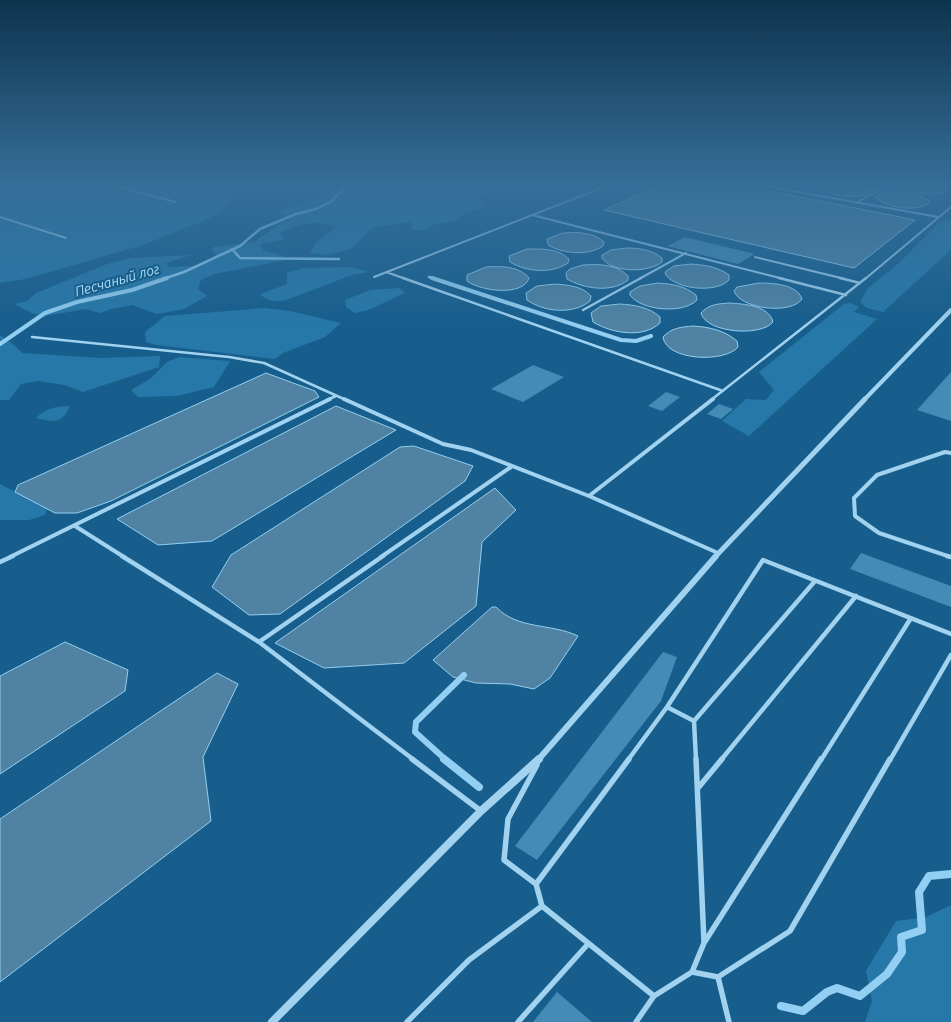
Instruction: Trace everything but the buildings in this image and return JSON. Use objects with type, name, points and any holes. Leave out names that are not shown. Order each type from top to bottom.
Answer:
[{"type":"street","points":[[272,1022],[481,811],[542,756],[718,552],[951,310]]},
{"type":"lane","points":[[48,233],[66,238]]},
{"type":"lane","points":[[374,276],[487,233]]},
{"type":"lane","points":[[604,233],[846,294]]},
{"type":"lane","points":[[589,496],[860,283],[919,233]]},
{"type":"lane","points":[[583,310],[686,253]]},
{"type":"lane","points":[[755,257],[860,283]]},
{"type":"lane","points":[[386,272],[724,390]]},
{"type":"lane","points":[[32,337],[229,357],[264,363],[443,444],[471,450],[589,496],[718,552]]},
{"type":"lane","points":[[0,562],[336,396]]},
{"type":"lane","points":[[951,453],[945,452],[877,475],[854,498],[855,516],[879,533],[951,557]]},
{"type":"lane","points":[[259,642],[511,467]]},
{"type":"lane","points":[[75,526],[259,642],[481,811]]},
{"type":"lane","points":[[536,884],[667,707],[763,560],[951,634]]},
{"type":"lane","points":[[704,943],[694,721],[815,581]]},
{"type":"lane","points":[[698,788],[856,596]]},
{"type":"lane","points":[[636,1022],[654,996],[692,972],[704,943],[911,618]]},
{"type":"lane","points":[[692,972],[718,977],[790,932],[951,655]]},
{"type":"lane","points":[[667,707],[694,721]]},
{"type":"lane","points":[[542,756],[508,818],[504,860],[536,884],[542,906],[654,996]]},
{"type":"lane","points":[[408,1022],[469,960],[542,906]]},
{"type":"lane","points":[[518,1022],[588,944]]},
{"type":"lane","points":[[718,977],[729,1022]]},
{"type":"shaded area","points":[[0,233],[174,233],[143,245],[25,279],[0,283]]},
{"type":"shaded area","points":[[267,233],[281,233],[285,239],[260,244],[263,250],[283,256],[285,260],[215,274],[201,280],[198,289],[207,296],[184,309],[157,314],[132,305],[100,313],[86,309],[45,316],[32,313],[14,304],[27,301],[36,293],[107,264],[131,258],[191,255],[167,263],[168,267],[195,266],[219,258],[213,251],[213,247],[254,242]]},
{"type":"shaded area","points":[[329,233],[367,233],[351,249],[326,255],[310,253],[315,243]]},
{"type":"shaded area","points":[[563,233],[590,234],[604,242],[603,246],[591,251],[576,253],[548,245],[547,239]]},
{"type":"shaded area","points":[[702,233],[899,233],[854,268]]},
{"type":"shaded area","points":[[929,233],[951,233],[951,250],[883,312],[867,308],[860,302],[868,288],[899,263]]},
{"type":"shaded area","points":[[627,248],[650,251],[662,258],[662,262],[649,268],[631,270],[614,266],[602,258],[602,255],[611,250]]},
{"type":"shaded area","points":[[527,249],[555,251],[565,255],[569,259],[568,263],[554,269],[531,270],[510,262],[509,256]]},
{"type":"shaded area","points":[[691,264],[716,268],[729,275],[729,280],[716,287],[697,288],[679,284],[666,275],[665,272],[674,266]]},
{"type":"shaded area","points":[[583,265],[613,267],[628,276],[628,280],[614,287],[598,288],[581,285],[567,279],[566,273],[570,269]]},
{"type":"shaded area","points":[[350,267],[369,272],[352,275],[286,300],[272,301],[260,294],[287,284],[287,273],[303,268]]},
{"type":"shaded area","points":[[486,267],[515,269],[529,278],[519,288],[510,290],[481,287],[467,281],[467,275]]},
{"type":"shaded area","points":[[658,283],[687,289],[696,295],[697,300],[683,307],[663,309],[643,304],[630,295],[630,292],[640,286]]},
{"type":"shaded area","points":[[759,283],[790,287],[802,299],[788,307],[766,308],[746,302],[738,297],[734,291],[737,287]]},
{"type":"shaded area","points":[[555,284],[579,288],[591,296],[590,301],[575,308],[558,310],[542,307],[527,300],[526,293],[537,286]]},
{"type":"shaded area","points":[[400,288],[405,293],[371,309],[355,313],[346,307],[345,300],[370,290]]},
{"type":"shaded area","points":[[729,303],[755,306],[771,316],[773,322],[767,327],[757,330],[734,331],[713,325],[705,320],[701,313],[710,306]]},
{"type":"shaded area","points":[[850,303],[859,307],[854,312],[877,319],[749,436],[722,421],[746,399],[766,400],[774,390],[759,372],[844,304]]},
{"type":"shaded area","points":[[620,304],[636,306],[651,311],[660,317],[660,323],[645,331],[627,333],[609,329],[593,322],[591,313],[601,306]]},
{"type":"shaded area","points":[[264,308],[290,311],[341,323],[325,337],[283,353],[275,359],[156,345],[146,342],[145,332],[165,316]]},
{"type":"shaded area","points":[[693,326],[711,328],[727,334],[737,341],[738,347],[721,356],[697,357],[674,351],[667,345],[663,337],[669,332]]},
{"type":"shaded area","points":[[0,335],[22,353],[100,358],[160,356],[159,367],[83,392],[64,385],[38,381],[21,384],[9,400],[0,400]]},
{"type":"shaded area","points":[[179,357],[230,361],[214,387],[177,396],[138,397],[131,390],[150,379],[167,362]]},
{"type":"shaded area","points":[[266,373],[315,391],[319,397],[111,501],[77,513],[55,513],[15,492],[18,485]]},
{"type":"shaded area","points":[[70,406],[64,416],[56,421],[36,418],[40,414],[56,407]]},
{"type":"shaded area","points":[[336,406],[396,430],[212,541],[158,545],[117,519]]},
{"type":"shaded area","points":[[414,446],[473,466],[465,481],[280,614],[249,615],[212,587],[231,555],[400,447]]},
{"type":"shaded area","points":[[0,484],[25,497],[49,502],[45,515],[29,520],[0,520]]},
{"type":"shaded area","points":[[495,488],[516,510],[482,542],[476,606],[404,663],[324,668],[275,643]]},
{"type":"shaded area","points":[[492,607],[496,607],[505,614],[524,623],[557,629],[578,636],[550,678],[534,689],[510,684],[476,683],[453,677],[433,660]]},
{"type":"shaded area","points":[[65,642],[128,670],[125,691],[0,774],[0,676]]},
{"type":"shaded area","points":[[217,673],[238,684],[203,757],[211,821],[0,982],[0,819]]},
{"type":"shaded area","points":[[951,906],[951,1022],[865,1022],[872,1001],[866,971],[896,921],[926,917]]},
{"type":"waterway","name":"Песчаный лог","points":[[232,250],[240,246],[256,233]]},
{"type":"waterway","name":"Песчаный лог","points":[[163,279],[184,272],[232,250]]},
{"type":"waterway","points":[[232,250],[240,258],[339,259]]},
{"type":"waterway","points":[[429,277],[436,279]]},
{"type":"waterway","name":"Песчаный лог","points":[[0,344],[45,313],[77,302],[132,290],[167,278]]},
{"type":"waterway","points":[[432,278],[621,340],[636,341],[651,336]]},
{"type":"waterway","points":[[446,760],[415,732],[416,722],[464,675]]},
{"type":"waterway","points":[[444,759],[479,787]]},
{"type":"waterway","points":[[781,1006],[803,1011],[827,992],[837,988],[860,996],[887,974],[902,952],[901,937],[922,930],[919,892],[929,876],[951,874]]}]
